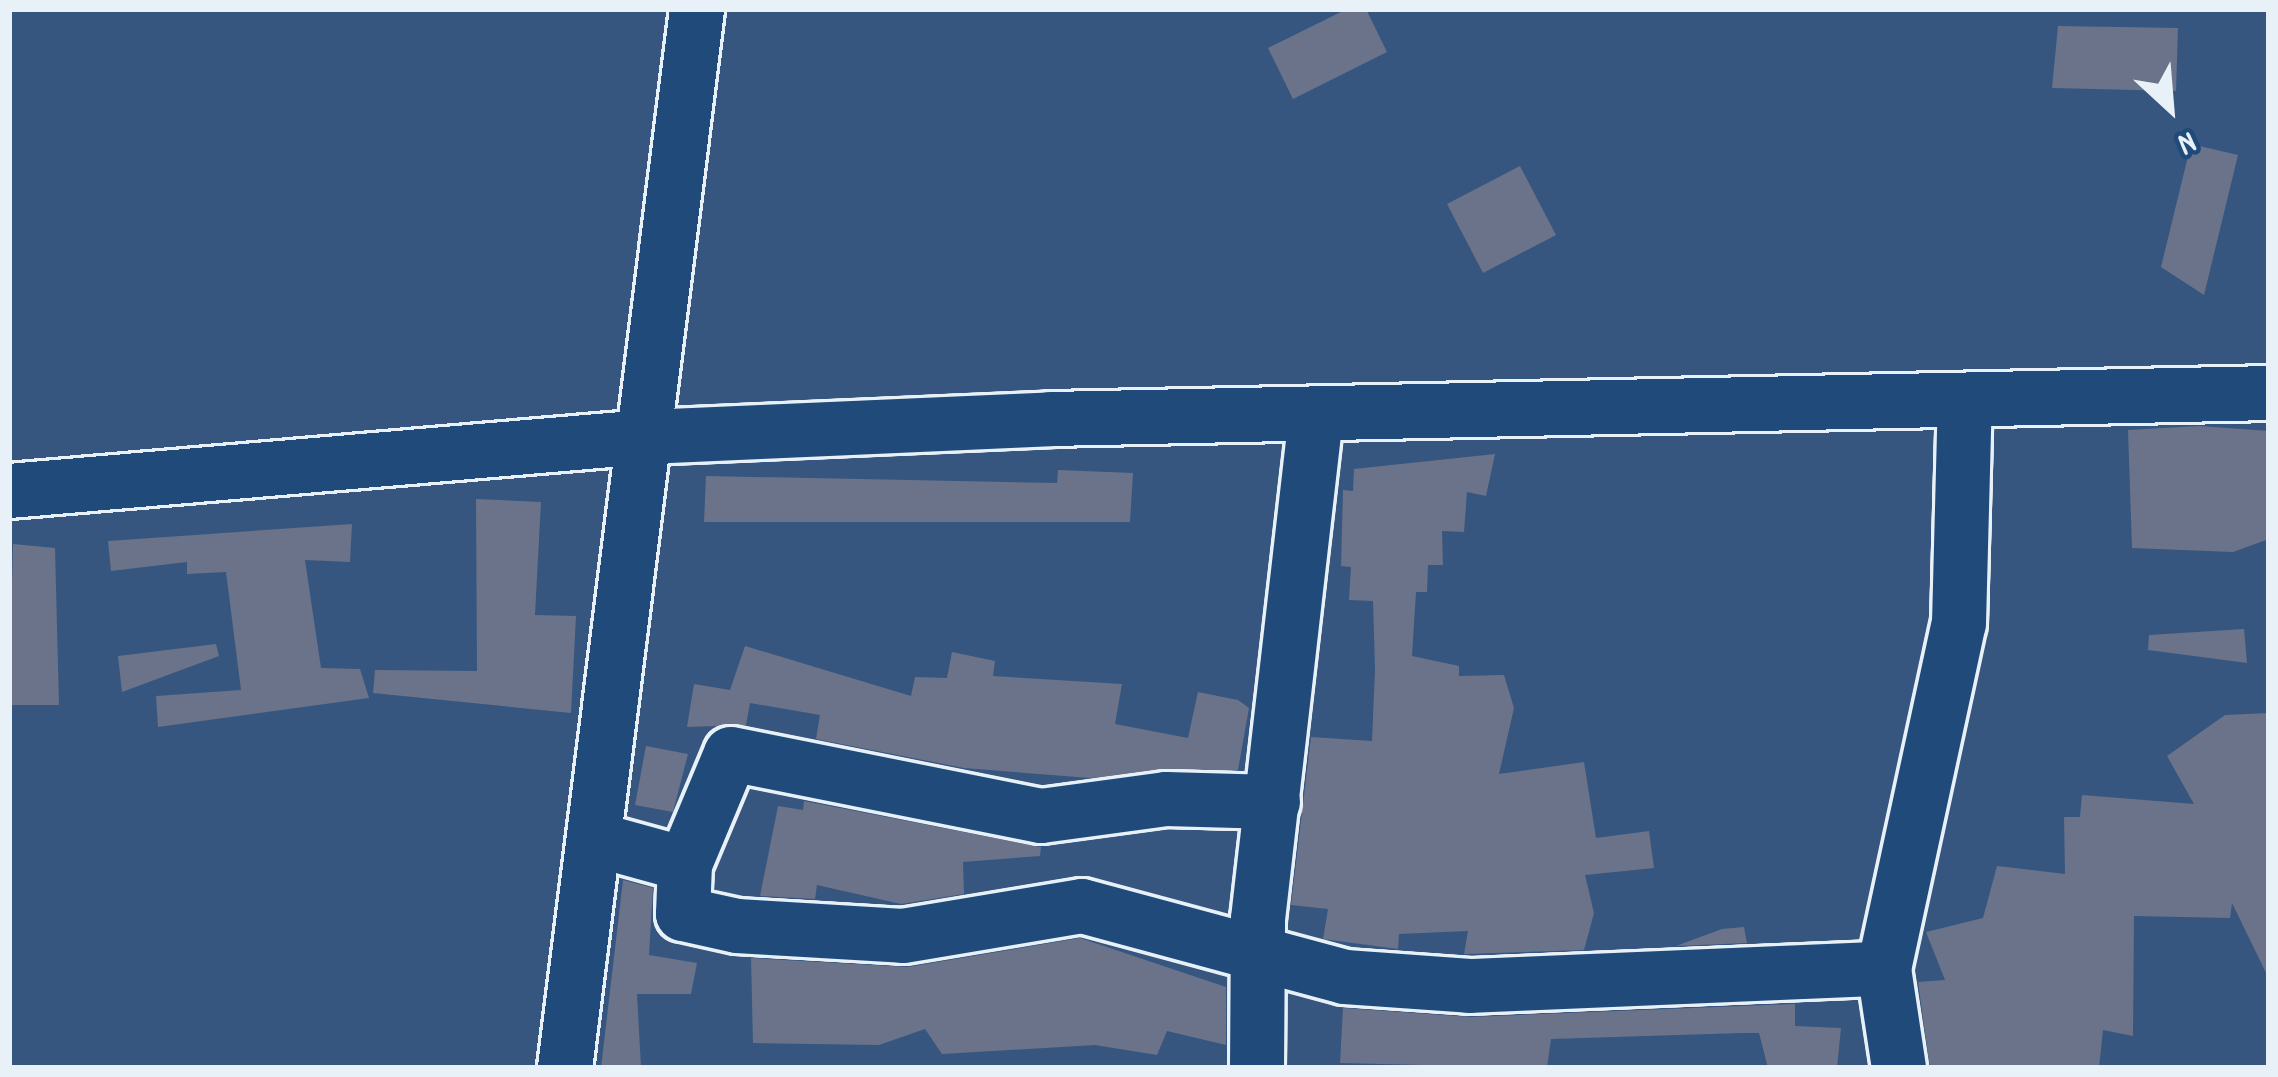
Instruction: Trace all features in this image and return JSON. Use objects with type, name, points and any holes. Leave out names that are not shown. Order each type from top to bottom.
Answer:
[{"type":"street","points":[[565,1068],[697,9]]},
{"type":"street","points":[[9,491],[645,437],[2269,393]]},
{"type":"street","points":[[1899,1068],[1884,969],[1959,623],[1965,400]]},
{"type":"street","points":[[1257,1068],[1273,802],[1316,416]]},
{"type":"street","points":[[1273,802],[1166,799],[1042,816],[731,754],[685,864],[683,914],[737,926],[903,935],[1082,906],[1345,976],[1470,986],[1884,969]]},
{"type":"street","points":[[594,839],[685,864]]},
{"type":"building","points":[[1347,9],[1366,9],[1387,52],[1293,99],[1268,48]]},
{"type":"building","points":[[2058,26],[2178,28],[2176,91],[2052,88]]},
{"type":"building","points":[[2191,144],[2238,155],[2204,295],[2161,267]]},
{"type":"building","points":[[1520,166],[1556,235],[1483,273],[1447,204]]},
{"type":"building","points":[[2199,426],[2269,431],[2269,539],[2233,552],[2132,548],[2128,430]]},
{"type":"building","points":[[1495,454],[1486,496],[1467,492],[1464,532],[1442,531],[1443,565],[1428,565],[1427,592],[1416,592],[1412,656],[1459,666],[1459,676],[1504,675],[1514,708],[1499,774],[1584,762],[1596,838],[1649,831],[1654,868],[1585,875],[1594,913],[1584,950],[1464,954],[1468,931],[1399,934],[1398,949],[1323,939],[1328,909],[1291,905],[1311,737],[1372,741],[1373,601],[1349,600],[1351,567],[1341,566],[1343,490],[1353,491],[1354,469]]},
{"type":"building","points":[[1058,470],[1133,473],[1130,522],[704,522],[706,476],[1057,483]]},
{"type":"building","points":[[476,499],[541,502],[535,615],[576,616],[571,713],[373,693],[375,670],[477,671]]},
{"type":"building","points":[[352,524],[350,562],[305,560],[321,668],[360,669],[369,698],[158,727],[156,696],[241,690],[226,572],[187,574],[187,562],[111,571],[108,541]]},
{"type":"building","points":[[13,544],[55,548],[59,705],[9,705]]},
{"type":"building","points":[[2244,629],[2247,663],[2148,650],[2149,635]]},
{"type":"building","points":[[216,644],[219,656],[122,692],[118,656]]},
{"type":"building","points":[[745,646],[911,696],[915,677],[947,678],[952,652],[995,661],[993,676],[1122,684],[1115,724],[1188,738],[1198,692],[1238,700],[1249,708],[1238,770],[1090,778],[964,768],[816,739],[820,715],[750,703],[746,725],[687,727],[694,684],[730,690]]},
{"type":"building","points":[[2269,713],[2269,979],[2232,903],[2230,918],[2134,916],[2133,1036],[2103,1030],[2099,1068],[1930,1068],[1918,982],[1945,980],[1926,932],[1983,918],[1997,866],[2065,874],[2064,817],[2080,817],[2082,795],[2194,804],[2167,756],[2225,715]]},
{"type":"building","points":[[646,746],[688,754],[673,812],[635,805]]},
{"type":"building","points":[[804,801],[1041,847],[1040,856],[963,862],[964,894],[901,904],[817,885],[815,899],[760,896],[778,806],[803,810]]},
{"type":"building","points":[[623,880],[653,888],[649,955],[697,963],[691,994],[637,994],[641,1067],[601,1068]]},
{"type":"building","points":[[1744,927],[1747,943],[1676,946],[1722,929]]},
{"type":"building","points":[[1080,938],[1226,987],[1226,1045],[1167,1031],[1157,1055],[1095,1045],[942,1054],[925,1029],[879,1045],[753,1043],[751,958],[908,967]]},
{"type":"building","points":[[1795,1004],[1795,1026],[1841,1028],[1837,1068],[1768,1068],[1759,1033],[1551,1039],[1547,1068],[1340,1063],[1343,1008],[1471,1017]]}]
